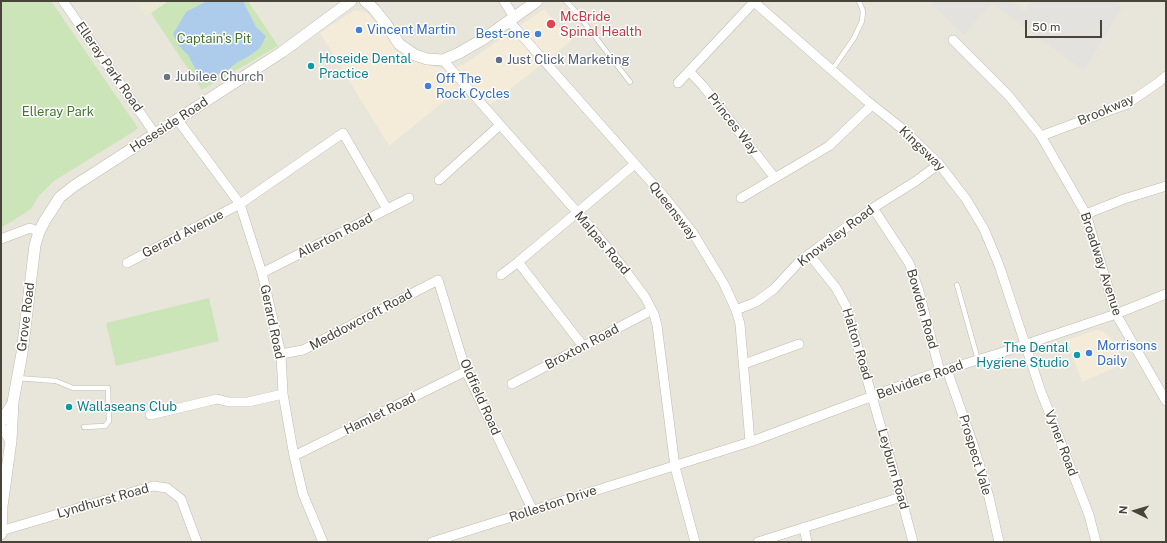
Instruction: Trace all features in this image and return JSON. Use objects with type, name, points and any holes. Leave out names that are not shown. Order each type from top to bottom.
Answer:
[{"type":"street","name":"Elleray Park Road","points":[[63,1],[155,134]]},
{"type":"street","name":"Hoseside Road","points":[[39,232],[50,211],[60,197],[69,189],[282,52],[351,1]]},
{"type":"street","points":[[365,1],[374,9],[386,24],[399,44],[415,55],[427,60],[443,60],[459,53],[537,1]]},
{"type":"street","name":"Queensway","points":[[504,1],[512,19],[667,200],[693,233],[724,284],[736,310],[740,324],[750,442]]},
{"type":"street","points":[[678,84],[753,1]]},
{"type":"street","name":"Kingsway","points":[[753,1],[872,106],[905,131],[939,164],[966,199],[984,228],[999,265],[1025,344]]},
{"type":"street","name":"Broadway Avenue","points":[[953,40],[1009,96],[1041,136],[1086,214],[1116,314],[1166,401]]},
{"type":"street","name":"Malpas Road","points":[[443,60],[578,213],[622,266],[645,297],[652,310],[657,325],[675,467],[695,542]]},
{"type":"street","name":"Princes Way","points":[[689,71],[703,86],[775,178]]},
{"type":"street","name":"Brookway","points":[[1041,136],[1126,104],[1166,76]]},
{"type":"street","points":[[741,198],[829,146],[872,106]]},
{"type":"street","name":"Gerard Road","points":[[177,119],[240,204],[262,272],[281,354],[284,394],[294,456],[304,494],[323,542]]},
{"type":"street","points":[[439,180],[500,125]]},
{"type":"street","name":"Gerard Avenue","points":[[127,263],[240,204],[343,133],[387,209]]},
{"type":"street","points":[[500,275],[578,213],[635,164]]},
{"type":"street","name":"Knowsley Road","points":[[736,310],[756,302],[774,289],[799,262],[809,254],[873,208],[916,181],[939,164]]},
{"type":"street","points":[[1086,214],[1124,199],[1166,186]]},
{"type":"street","name":"Allerton Road","points":[[262,272],[409,198]]},
{"type":"street","name":"Bowden Road","points":[[873,208],[909,263],[943,371]]},
{"type":"street","points":[[1,239],[30,228],[39,232]]},
{"type":"street","name":"Grove Road","points":[[9,456],[14,415],[13,402],[22,353],[34,252],[39,232]]},
{"type":"street","name":"Halton Road","points":[[809,254],[836,288],[846,306],[873,397]]},
{"type":"street","points":[[518,262],[583,346]]},
{"type":"street","name":"Meddowcroft Road","points":[[281,354],[303,350],[438,280]]},
{"type":"street","name":"Oldfield Road","points":[[438,280],[466,371],[533,511]]},
{"type":"street","name":"Belvidere Road","points":[[675,467],[750,442],[943,371],[1116,314],[1166,294]]},
{"type":"street","name":"Broxton Road","points":[[512,384],[652,310]]},
{"type":"street","points":[[744,364],[799,344]]},
{"type":"street","name":"Vyner Road","points":[[1025,344],[1040,389],[1089,515],[1096,542]]},
{"type":"street","name":"Hamlet Road","points":[[294,456],[466,371]]},
{"type":"street","name":"Prospect Vale","points":[[943,371],[974,446],[989,497],[999,542]]},
{"type":"street","points":[[150,415],[217,399],[229,402],[248,402],[284,394]]},
{"type":"street","name":"Leyburn Road","points":[[873,397],[913,542]]},
{"type":"street","name":"Grove Road","points":[[1,422],[13,402]]},
{"type":"street","points":[[1,429],[6,432],[11,441]]},
{"type":"street","points":[[1,464],[9,456]]},
{"type":"street","points":[[1,533],[2,503],[9,456]]},
{"type":"street","name":"Rolleston Drive","points":[[432,542],[675,467]]},
{"type":"street","name":"Lyndhurst Road","points":[[1,533],[153,486],[167,488],[181,499],[197,542]]},
{"type":"street","points":[[758,542],[901,497]]},
{"type":"street","points":[[804,527],[808,542]]},
{"type":"lane","points":[[566,1],[630,82]]},
{"type":"lane","points":[[832,70],[854,38],[862,21],[863,11],[858,1]]},
{"type":"lane","points":[[957,285],[978,360]]},
{"type":"lane","points":[[17,378],[56,381],[73,388],[108,388],[109,421],[104,426],[84,427]]},
{"type":"shaded area","points":[[1,1],[1166,1],[1166,542],[1,542]]},
{"type":"shaded area","points":[[134,1],[169,1],[145,17]]},
{"type":"shaded area","points":[[929,1],[1012,1],[1024,11],[1032,1],[1118,1],[1121,9],[1084,71],[992,3],[964,35]]},
{"type":"shaded area","points":[[544,9],[571,41],[490,105],[470,80],[389,146],[320,33],[355,10],[367,13],[410,60],[443,69],[463,65]]},
{"type":"shaded area","points":[[1096,330],[1103,331],[1111,338],[1126,363],[1082,382],[1067,340]]},
{"type":"green space","name":"Elleray Park","points":[[1,1],[51,1],[138,128],[54,181],[38,197],[31,209],[1,228]]},
{"type":"green space","name":"Captain's Pit","points":[[169,1],[248,1],[278,46],[202,90],[151,13]]},
{"type":"green space","points":[[209,298],[219,341],[116,366],[106,323]]},
{"type":"water","name":"Captain's Pit","points":[[207,1],[243,1],[256,27],[266,36],[260,48],[236,63],[228,70],[212,77],[200,78],[188,55],[179,46],[173,34],[186,12]]},
{"type":"place","name":"McBride Spinal Health","points":[[551,24]]},
{"type":"place","name":"Vincent Martin","points":[[359,30]]},
{"type":"place","name":"Best-one","points":[[538,34]]},
{"type":"place","name":"Just Click Marketing","points":[[499,60]]},
{"type":"place","name":"Hoseide Dental Practice","points":[[311,66]]},
{"type":"place","name":"Jubilee Church","points":[[167,77]]},
{"type":"place","name":"Off The Rock Cycles","points":[[428,86]]},
{"type":"place","name":"Morrisons Daily","points":[[1089,353]]},
{"type":"place","name":"The Dental Hygiene Studio","points":[[1077,355]]},
{"type":"place","name":"Wallaseans Club","points":[[69,407]]}]
